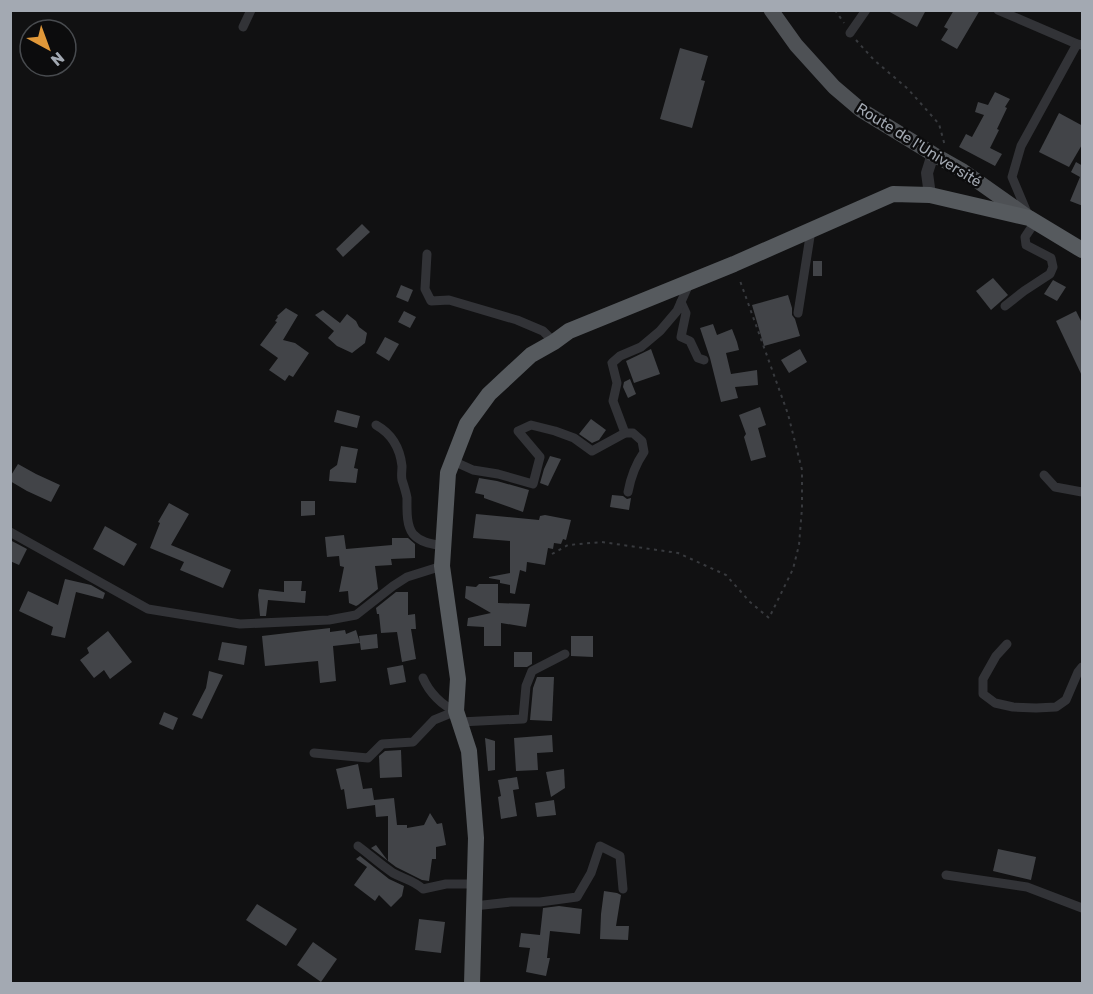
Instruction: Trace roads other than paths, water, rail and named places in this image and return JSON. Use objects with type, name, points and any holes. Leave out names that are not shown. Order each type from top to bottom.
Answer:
[{"type":"highway","points":[[472,984],[476,838],[469,751],[458,716],[458,679],[442,566],[448,473],[467,424],[489,394],[531,355],[569,331],[734,264],[893,194],[930,195],[1032,220],[1083,250]]},
{"type":"main road","name":"Route de l'Université","points":[[771,10],[796,45],[834,87],[852,103],[963,171],[1032,220]]},
{"type":"street","points":[[243,27],[251,10]]},
{"type":"street","points":[[850,33],[866,10]]},
{"type":"street","points":[[998,10],[1080,44],[1021,146],[1012,177],[1032,220],[1025,237],[1026,245],[1051,258],[1053,267],[1050,274],[1005,306]]},
{"type":"street","points":[[930,195],[927,173],[933,154]]},
{"type":"street","points":[[798,313],[811,230]]},
{"type":"street","points":[[427,254],[425,290],[431,301],[449,300],[516,320],[543,331],[554,342]]},
{"type":"street","points":[[625,433],[613,401],[617,383],[612,363],[620,356],[641,347],[660,331],[677,310],[690,282]]},
{"type":"street","points":[[681,302],[686,313],[681,337],[690,341],[698,358],[704,360]]},
{"type":"street","points":[[376,425],[386,430],[396,443],[412,533],[429,544],[443,546]]},
{"type":"street","points":[[453,460],[473,470],[533,484],[540,457],[518,431],[531,425],[555,431],[574,438],[592,451],[625,433],[633,432],[642,441],[644,452],[636,463],[628,492]]},
{"type":"street","points":[[1044,475],[1055,487],[1083,492]]},
{"type":"street","points":[[10,532],[148,609],[240,624],[330,620],[356,615],[407,578],[442,566]]},
{"type":"street","points":[[1007,644],[996,656],[983,679],[983,694],[995,703],[1024,707],[1056,707],[1066,700],[1078,672],[1083,667]]},
{"type":"street","points":[[314,753],[368,758],[382,744],[413,742],[434,720],[458,716],[523,719],[526,686],[532,671],[565,654]]},
{"type":"street","points":[[423,678],[441,702],[458,716]]},
{"type":"street","points":[[358,846],[391,871],[404,879],[414,881],[423,889],[446,884],[475,884]]},
{"type":"street","points":[[474,906],[577,897],[591,873],[600,846],[620,856],[622,889]]},
{"type":"street","points":[[946,875],[1027,887],[1083,908]]}]
